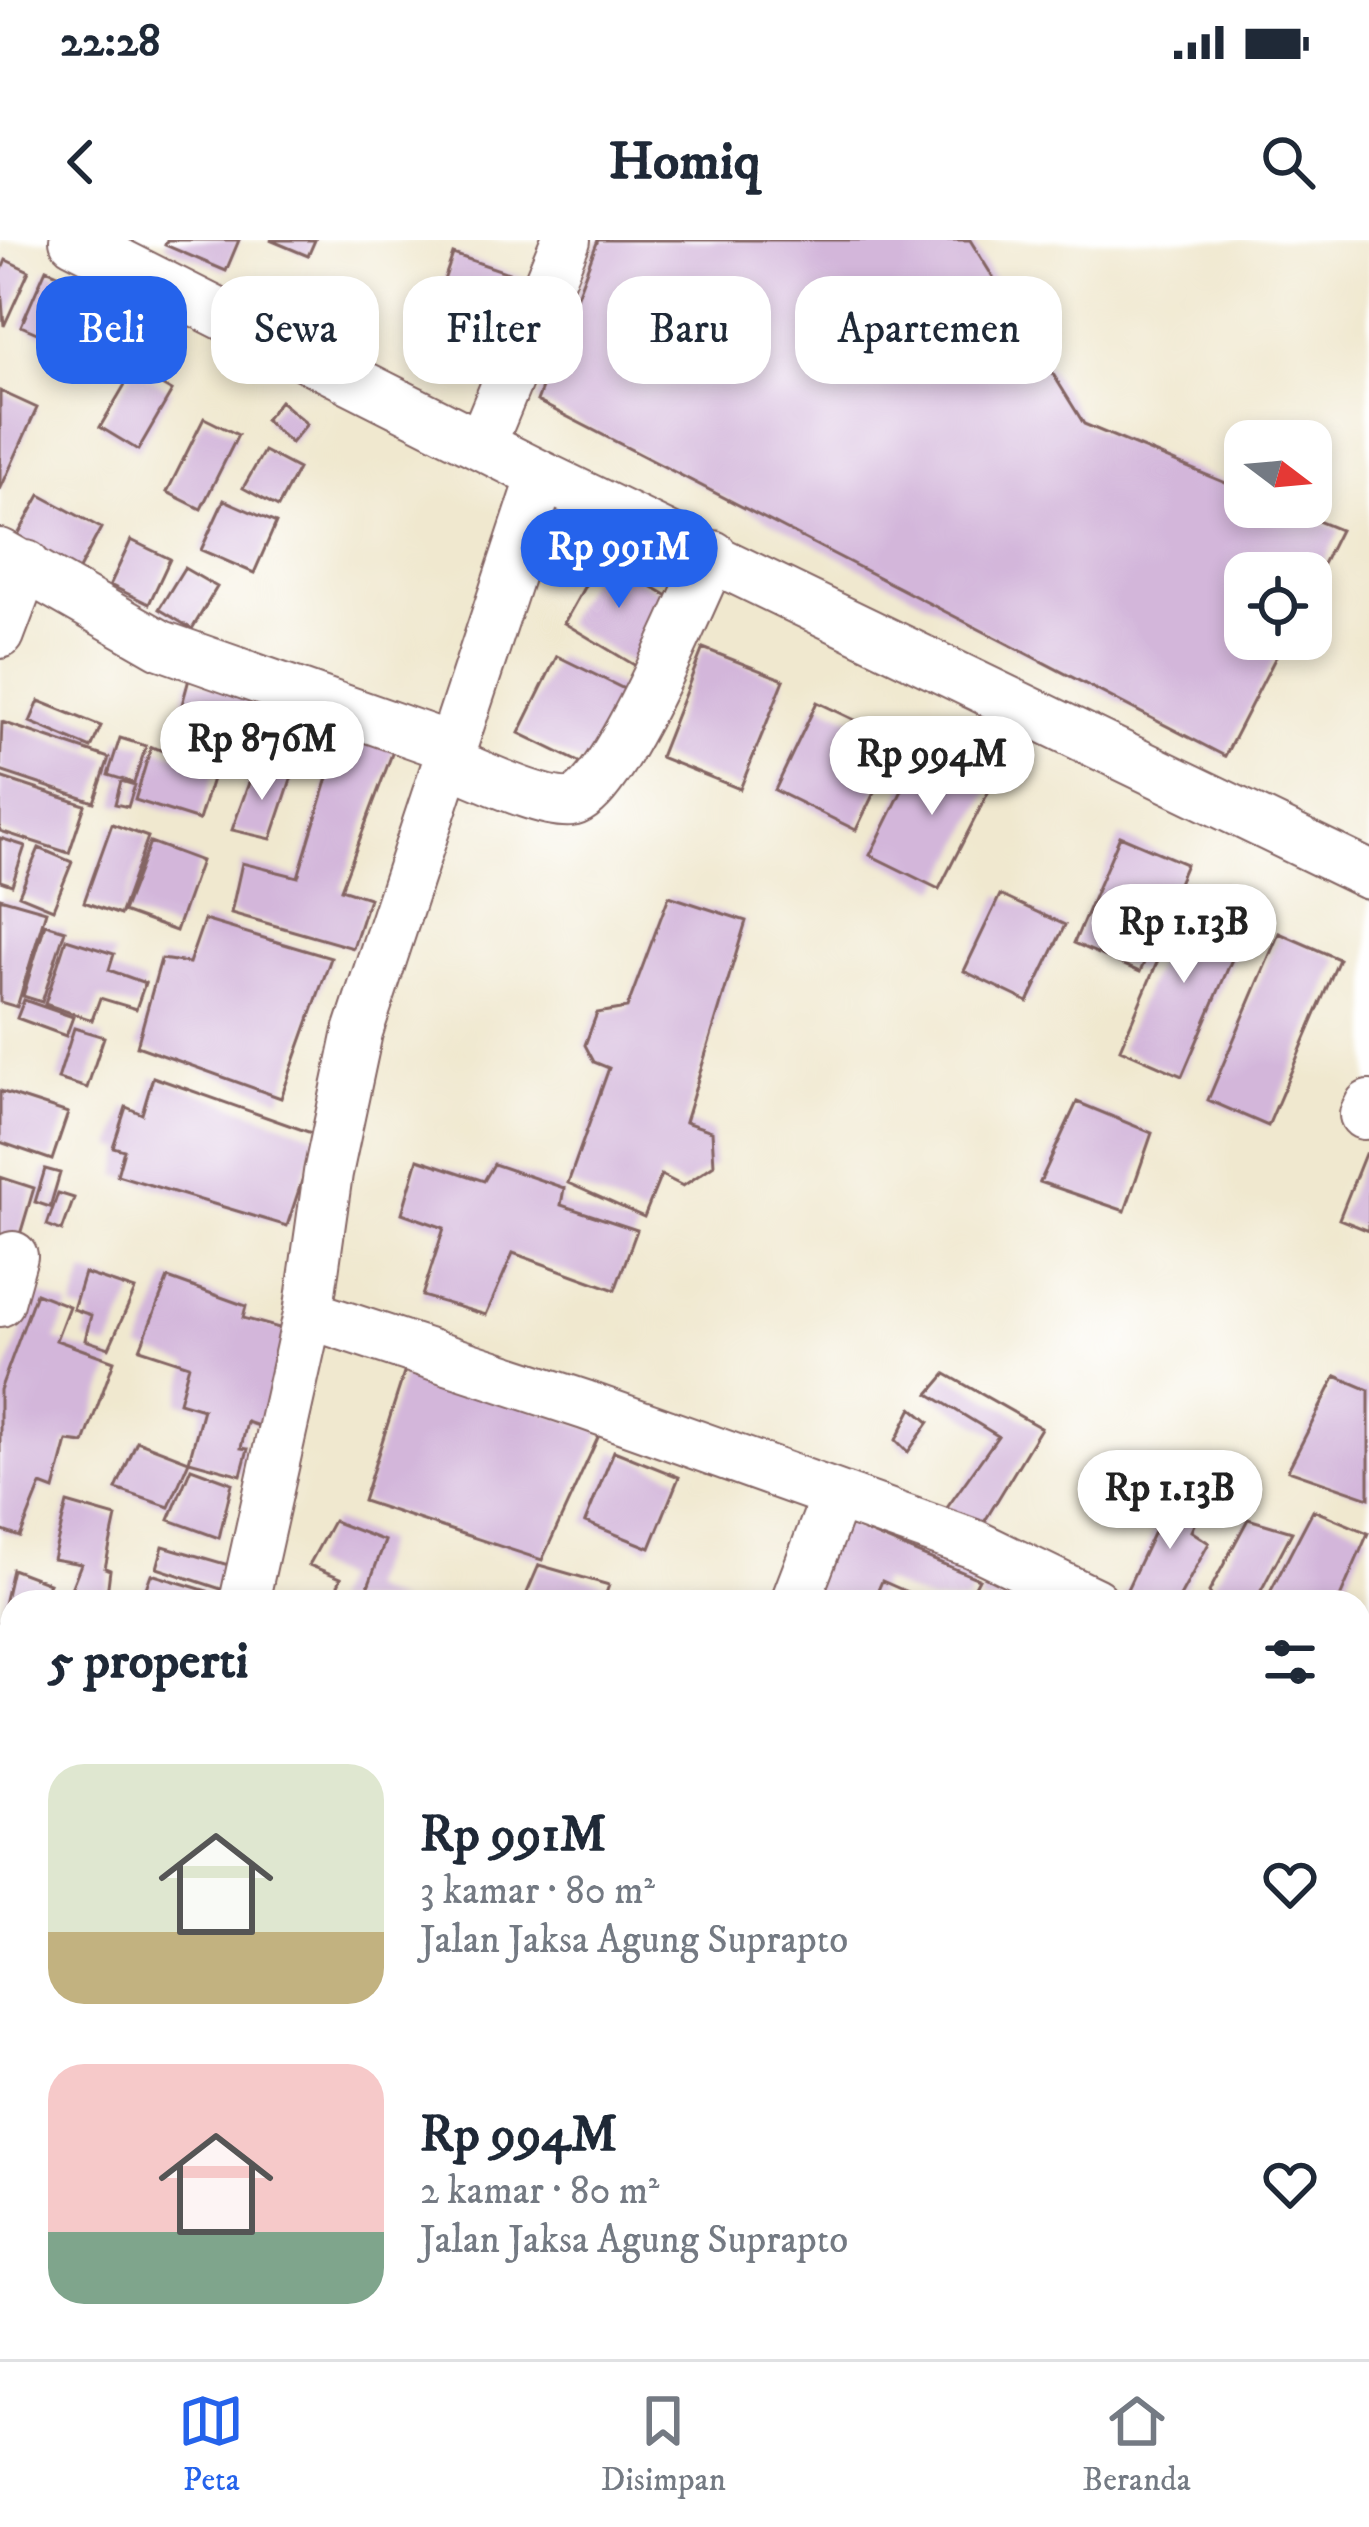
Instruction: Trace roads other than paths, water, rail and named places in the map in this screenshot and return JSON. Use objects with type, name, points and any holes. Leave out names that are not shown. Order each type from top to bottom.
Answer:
[{"type":"street","points":[[75,240],[542,476],[1369,875]]},
{"type":"street","points":[[481,445],[566,240]]},
{"type":"street","points":[[247,1590],[308,1315],[328,1173],[358,1031],[542,476]]},
{"type":"street","points":[[0,634],[13,559],[161,645],[449,754],[548,798],[571,802],[584,796],[617,756],[713,555]]},
{"type":"street","points":[[308,1315],[836,1495],[1019,1562],[1072,1590]]},
{"type":"street","points":[[800,1590],[836,1495]]}]
